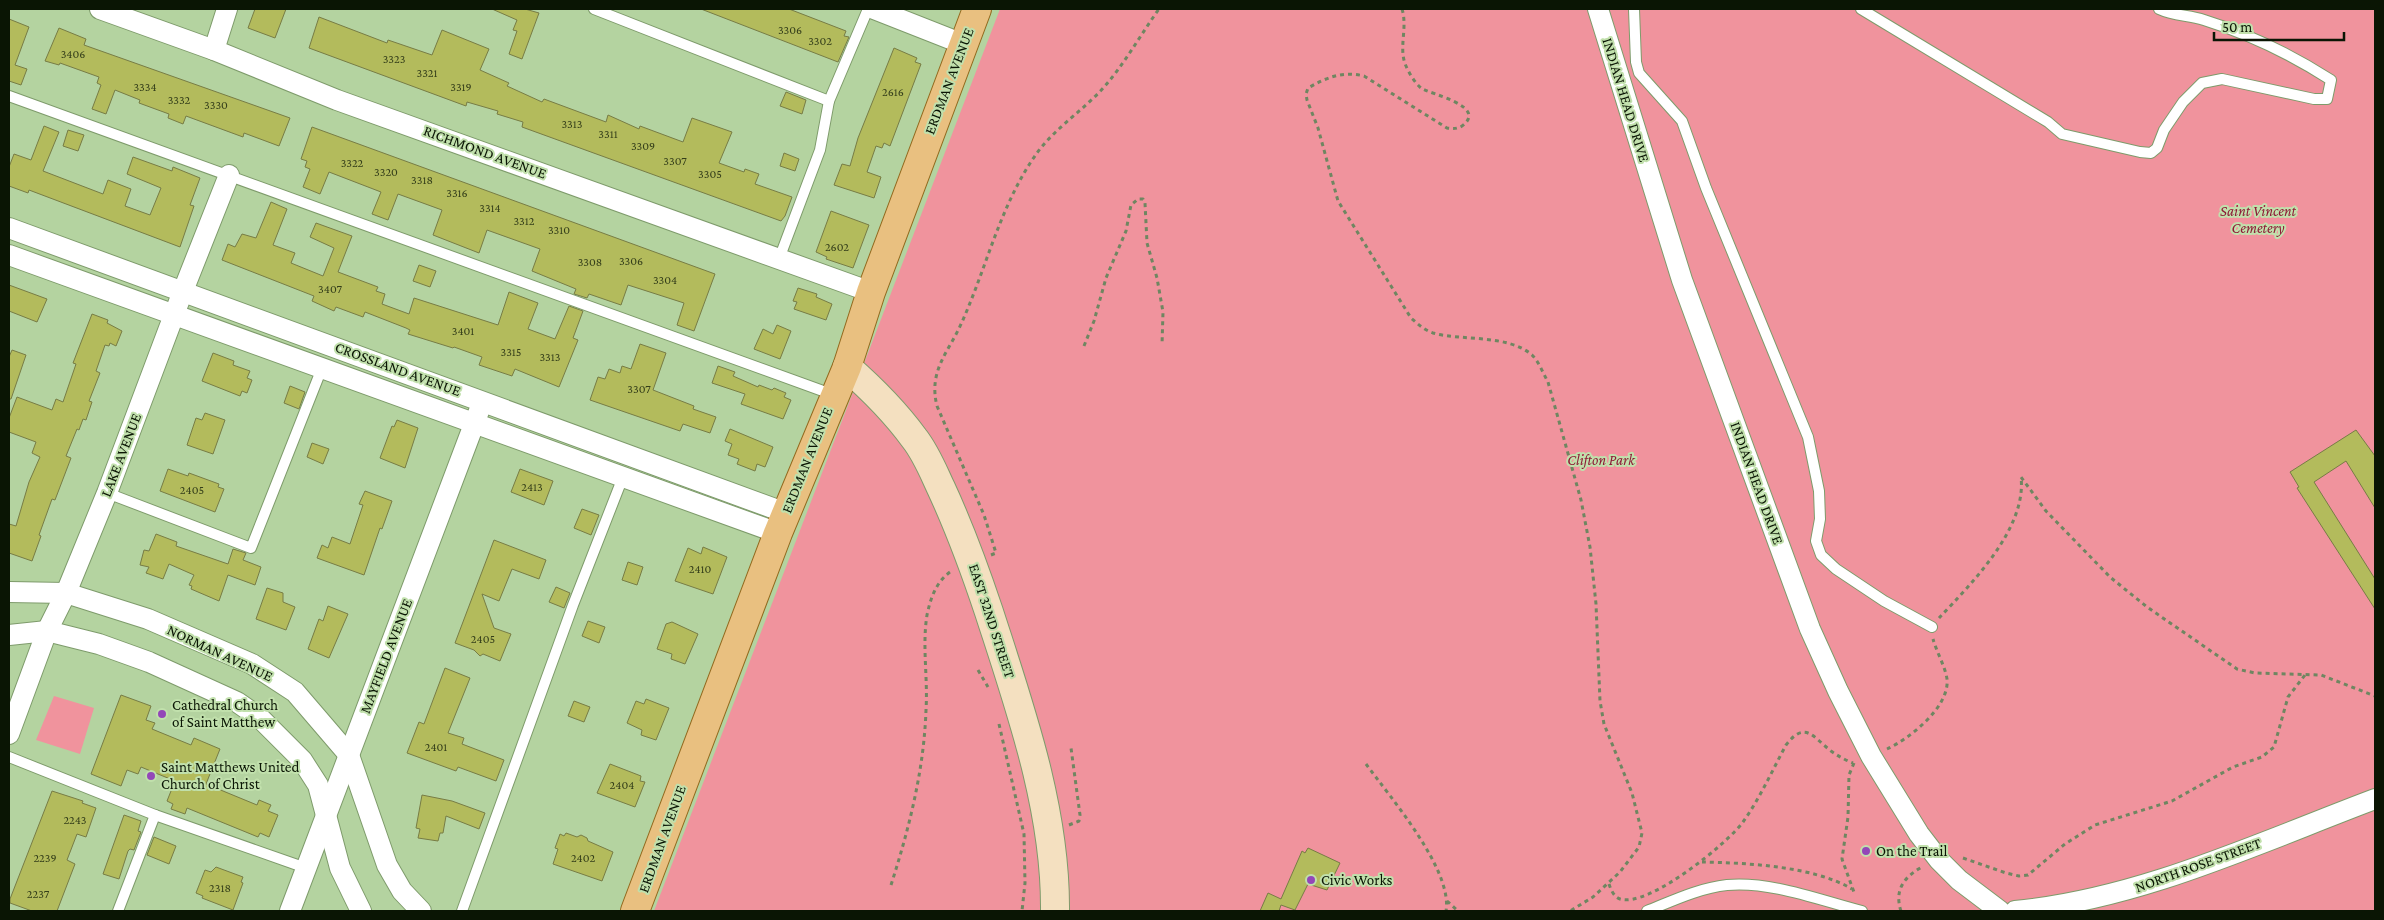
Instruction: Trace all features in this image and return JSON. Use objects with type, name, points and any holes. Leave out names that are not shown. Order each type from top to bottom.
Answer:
[{"type":"main road","name":"ERDMAN AVENUE","points":[[635,911],[782,523],[847,367],[871,292],[977,9]]},
{"type":"street","name":"RICHMOND AVENUE","points":[[100,9],[124,13],[337,100],[871,292]]},
{"type":"street","points":[[214,50],[227,9]]},
{"type":"street","points":[[874,9],[963,44]]},
{"type":"street","name":"INDIAN HEAD DRIVE","points":[[1598,9],[1682,280],[1810,629],[1838,691],[1872,756],[1919,834],[1939,860],[1959,880],[2000,911]]},
{"type":"street","name":"LAKE AVENUE","points":[[9,734],[47,631],[66,593],[107,493],[228,175]]},
{"type":"street","name":"CROSSLAND AVENUE","points":[[9,228],[484,401],[782,523]]},
{"type":"street","name":"CROSSLAND AVENUE","points":[[9,255],[623,477],[782,523]]},
{"type":"street","name":"EAST 32ND STREET","points":[[847,367],[915,439],[930,464],[973,562],[1031,748],[1049,829],[1054,864],[1055,911]]},
{"type":"street","name":"MAYFIELD AVENUE","points":[[290,911],[474,423],[484,401]]},
{"type":"street","name":"NORMAN AVENUE","points":[[9,592],[66,593],[148,619],[252,664],[295,692],[348,755],[387,865],[402,891],[421,911]]},
{"type":"street","points":[[9,634],[47,631],[98,644],[149,662],[237,702],[260,718],[302,760],[318,785],[340,868],[361,911]]},
{"type":"street","name":"NORTH ROSE STREET","points":[[2015,911],[2046,908],[2089,900],[2134,888],[2184,872],[2375,799]]},
{"type":"lane","points":[[594,9],[829,101]]},
{"type":"lane","points":[[778,259],[820,150],[829,101],[868,9]]},
{"type":"lane","points":[[1634,9],[1636,62],[1639,73],[1682,122],[1706,188],[1808,437],[1819,491],[1820,519],[1816,541],[1821,555],[1836,569],[1884,601],[1932,627]]},
{"type":"lane","points":[[1861,9],[2048,122],[2062,134],[2140,152],[2151,153],[2157,148],[2164,130],[2183,102],[2202,83],[2222,78],[2314,99],[2326,99],[2331,80],[2301,61],[2232,30],[2202,19],[2177,15],[2159,9]]},
{"type":"lane","points":[[9,96],[834,395]]},
{"type":"lane","points":[[107,493],[251,548],[322,368]]},
{"type":"lane","points":[[462,911],[573,605],[623,477]]},
{"type":"lane","points":[[9,758],[155,815],[306,868]]},
{"type":"lane","points":[[118,911],[155,815]]},
{"type":"lane","points":[[1647,911],[1725,885],[1744,885],[1775,889],[1862,911]]},
{"type":"path","points":[[891,886],[912,814],[918,776],[926,711],[925,640],[932,597],[937,584],[946,575],[996,553],[984,515],[937,406],[933,392],[940,363],[962,323],[992,243],[1015,194],[1037,154],[1048,139],[1104,86],[1159,9]]},
{"type":"path","points":[[1402,9],[1405,29],[1403,55],[1409,71],[1421,88],[1460,103],[1466,108],[1468,116],[1465,124],[1460,128],[1447,128],[1364,76],[1352,74],[1342,74],[1308,88],[1306,100],[1318,128],[1338,201],[1411,318],[1421,327],[1433,333],[1493,340],[1531,354],[1541,366],[1548,382],[1581,500],[1590,547],[1596,604],[1600,701],[1603,716],[1613,749],[1632,794],[1642,833],[1639,847],[1609,884],[1570,911]]},
{"type":"path","points":[[1084,346],[1094,321],[1106,278],[1126,231],[1131,205],[1138,199],[1143,199],[1146,203],[1147,243],[1160,293],[1164,329],[1162,346]]},
{"type":"path","points":[[1609,884],[1613,894],[1619,899],[1628,900],[1639,897],[1669,882],[1701,862],[1742,823],[1794,736],[1800,732],[1808,732],[1831,751],[1853,763],[1896,745],[1915,730],[1943,699],[1947,690],[1947,678],[1936,649],[1932,627],[1982,569],[2006,533],[2021,498],[2021,477],[2046,511],[2110,577],[2154,612],[2237,668],[2255,673],[2321,675],[2375,696]]},
{"type":"path","points":[[978,670],[991,697]]},
{"type":"path","points":[[1901,911],[1898,901],[1902,884],[1921,867],[1956,855],[2006,873],[2019,876],[2028,875],[2065,844],[2095,825],[2172,801],[2233,767],[2262,757],[2274,747],[2288,698],[2306,674]]},
{"type":"path","points":[[997,715],[1024,834],[1025,883],[1022,911]]},
{"type":"path","points":[[1853,763],[1849,775],[1848,816],[1842,859],[1856,898]]},
{"type":"path","points":[[1366,764],[1430,856],[1441,880],[1447,900],[1446,911]]},
{"type":"path","points":[[1701,862],[1736,862],[1802,872],[1830,878],[1852,890]]},
{"type":"path","points":[[1447,900],[1458,911]]},
{"type":"green space","name":"Clifton Park","points":[[1000,9],[2375,9],[2375,911],[654,911]]},
{"type":"green space","points":[[54,696],[94,708],[80,754],[36,740]]},
{"type":"building","points":[[255,9],[286,9],[275,38],[248,28]]},
{"type":"building","points":[[492,9],[525,9],[539,13],[522,59],[509,54],[517,31],[513,30],[517,20]]},
{"type":"building","points":[[701,9],[789,9],[846,31],[844,36],[849,37],[838,62]]},
{"type":"building","points":[[319,17],[387,43],[388,40],[432,55],[442,30],[489,49],[480,70],[509,83],[507,86],[542,102],[544,99],[606,122],[608,115],[639,129],[640,126],[683,142],[692,118],[732,132],[719,163],[744,172],[745,169],[759,174],[755,184],[792,197],[785,216],[781,221],[522,127],[523,122],[497,114],[498,111],[467,102],[466,106],[309,48]]},
{"type":"building","points":[[9,19],[29,27],[15,65],[27,69],[21,85],[9,81]]},
{"type":"building","points":[[59,28],[86,39],[84,45],[290,118],[279,146],[244,133],[243,137],[186,116],[183,124],[168,118],[169,114],[139,103],[140,100],[115,90],[106,114],[92,109],[101,85],[97,83],[99,77],[60,63],[59,65],[45,61]]},
{"type":"building","points":[[894,48],[917,58],[915,62],[921,64],[890,146],[884,143],[882,148],[876,146],[867,172],[881,177],[874,198],[834,185],[842,164],[850,166],[858,138]]},
{"type":"building","points":[[786,92],[806,100],[802,114],[780,106]]},
{"type":"building","points":[[44,126],[59,132],[43,171],[103,194],[108,180],[131,189],[125,206],[150,215],[161,188],[127,174],[133,157],[172,171],[173,167],[200,178],[190,205],[194,206],[180,247],[29,190],[28,193],[9,186],[9,167],[14,154],[31,160]]},
{"type":"building","points":[[312,127],[715,274],[694,331],[677,325],[684,303],[628,285],[621,305],[589,294],[587,298],[574,294],[576,289],[532,271],[540,249],[487,230],[479,253],[433,235],[442,210],[398,194],[388,220],[372,214],[381,192],[329,172],[320,194],[303,187],[310,169],[305,167],[307,161],[301,159]]},
{"type":"building","points":[[68,130],[84,135],[78,151],[63,146]]},
{"type":"building","points":[[784,153],[799,159],[795,171],[780,166]]},
{"type":"building","points":[[271,202],[287,209],[273,245],[295,253],[291,263],[323,276],[334,248],[310,237],[316,223],[352,236],[338,272],[378,287],[376,291],[385,294],[382,304],[409,314],[414,298],[498,325],[509,292],[538,303],[528,329],[555,339],[569,306],[583,311],[573,338],[578,340],[559,387],[515,369],[512,376],[479,365],[482,357],[408,334],[410,330],[365,312],[363,317],[336,307],[334,311],[312,301],[314,296],[222,260],[228,244],[235,247],[242,234],[256,238]]},
{"type":"building","points":[[831,211],[869,225],[853,268],[826,259],[827,257],[816,252]]},
{"type":"building","points":[[419,265],[436,271],[430,287],[413,281]]},
{"type":"building","points":[[9,285],[47,299],[37,322],[9,311]]},
{"type":"building","points":[[798,288],[817,294],[816,297],[832,304],[826,320],[794,309],[797,302],[793,301]]},
{"type":"building","points":[[92,314],[108,320],[107,323],[122,331],[116,346],[110,343],[109,346],[105,345],[96,371],[100,373],[89,401],[92,402],[86,420],[83,419],[79,430],[77,429],[66,456],[71,458],[55,500],[52,499],[32,561],[9,553],[9,524],[16,526],[29,482],[40,457],[32,453],[36,442],[9,432],[9,418],[17,397],[52,410],[56,399],[63,402],[76,364],[73,363]]},
{"type":"building","points":[[777,325],[791,331],[780,359],[754,349],[763,329],[773,334]]},
{"type":"building","points":[[640,344],[666,353],[653,390],[694,406],[693,409],[716,417],[710,433],[683,424],[680,431],[590,400],[598,377],[605,379],[609,369],[620,373],[622,366],[631,369]]},
{"type":"building","points":[[12,350],[26,355],[11,399],[9,399],[9,357]]},
{"type":"building","points":[[213,353],[234,361],[233,365],[250,371],[247,378],[252,380],[247,393],[242,391],[240,396],[202,381]]},
{"type":"building","points":[[718,366],[735,372],[733,376],[758,387],[759,385],[772,390],[774,388],[786,393],[784,397],[791,400],[783,419],[741,404],[745,394],[712,383]]},
{"type":"building","points":[[290,386],[305,392],[299,409],[284,403]]},
{"type":"building","points":[[205,413],[225,420],[213,454],[187,445],[196,418],[202,420]]},
{"type":"building","points":[[397,420],[418,428],[405,468],[380,458],[392,426],[394,427]]},
{"type":"building","points":[[730,429],[773,447],[765,467],[757,464],[755,471],[737,464],[739,459],[728,455],[732,444],[725,441]]},
{"type":"building","points":[[2356,430],[2375,456],[2375,508],[2346,461],[2314,482],[2375,579],[2375,609],[2297,488],[2299,487],[2290,472]]},
{"type":"building","points":[[312,443],[329,449],[323,464],[307,457]]},
{"type":"building","points":[[168,469],[188,476],[189,473],[219,484],[218,487],[224,489],[215,512],[160,491]]},
{"type":"building","points":[[520,469],[553,481],[544,505],[511,492]]},
{"type":"building","points":[[365,491],[392,501],[382,529],[380,528],[364,575],[317,558],[322,545],[328,548],[332,537],[350,544],[363,505],[359,504]]},
{"type":"building","points":[[582,509],[599,515],[591,535],[574,528]]},
{"type":"building","points":[[156,534],[177,542],[176,546],[228,564],[233,549],[246,553],[243,560],[261,567],[255,585],[228,575],[219,601],[191,589],[192,586],[189,585],[194,575],[169,564],[163,579],[146,573],[149,567],[140,565],[144,550],[149,551]]},
{"type":"building","points":[[494,540],[546,560],[539,579],[512,569],[499,601],[482,594],[494,628],[511,634],[500,661],[483,654],[480,656],[474,650],[455,643]]},
{"type":"building","points":[[703,547],[727,557],[713,594],[675,581],[688,548],[701,554]]},
{"type":"building","points":[[628,562],[643,567],[637,585],[622,580]]},
{"type":"building","points":[[556,587],[570,593],[564,608],[549,602]]},
{"type":"building","points":[[267,588],[283,593],[283,602],[295,607],[286,630],[256,619]]},
{"type":"building","points":[[328,606],[348,614],[329,658],[308,649],[319,619],[323,621]]},
{"type":"building","points":[[588,621],[605,627],[599,643],[582,636]]},
{"type":"building","points":[[672,622],[698,634],[685,664],[671,659],[672,654],[657,649],[666,624]]},
{"type":"building","points":[[445,668],[470,678],[448,733],[464,738],[462,744],[504,760],[496,781],[458,767],[456,771],[407,753],[419,722],[424,724]]},
{"type":"building","points":[[121,695],[151,706],[146,720],[155,723],[152,729],[191,745],[194,738],[220,749],[206,784],[257,805],[259,800],[271,805],[268,811],[278,815],[269,837],[260,833],[258,837],[187,808],[185,814],[171,809],[173,804],[167,801],[175,781],[141,767],[138,774],[127,770],[121,786],[91,774]]},
{"type":"building","points":[[646,699],[669,708],[656,740],[641,735],[642,730],[627,723],[636,701],[644,704]]},
{"type":"building","points":[[574,701],[590,707],[584,722],[568,716]]},
{"type":"building","points":[[610,764],[641,776],[640,781],[645,782],[635,807],[597,793]]},
{"type":"building","points":[[52,791],[83,801],[82,803],[96,808],[86,837],[77,834],[67,860],[75,864],[57,911],[32,911],[10,903],[10,899]]},
{"type":"building","points":[[422,795],[452,801],[485,813],[479,829],[446,816],[443,833],[440,833],[438,841],[418,838],[420,829],[416,828]]},
{"type":"building","points":[[124,815],[141,821],[138,831],[141,832],[134,850],[130,849],[128,851],[119,879],[103,874]]},
{"type":"building","points":[[566,833],[577,837],[581,835],[587,838],[588,841],[613,852],[602,881],[553,864],[558,849],[555,848],[560,834],[564,836]]},
{"type":"building","points":[[154,837],[176,846],[169,864],[147,855]]},
{"type":"building","name":"Civic Works","points":[[1308,848],[1340,863],[1327,890],[1308,884],[1295,910],[1281,905],[1279,911],[1260,911],[1268,893],[1281,899],[1302,851],[1305,853]]},
{"type":"building","points":[[216,867],[243,877],[241,882],[243,883],[233,910],[202,898],[203,896],[196,893],[205,870],[211,872]]},
{"type":"place","name":"Cathedral Church of Saint Matthew","points":[[162,714]]},
{"type":"place","name":"Saint Matthews United Church of Christ","points":[[151,776]]},
{"type":"place","name":"On the Trail","points":[[1866,851]]},
{"type":"place","name":"Civic Works","points":[[1311,880]]},
{"type":"park label","name":"Saint Vincent Cemetery","points":[[2258,220]]}]
